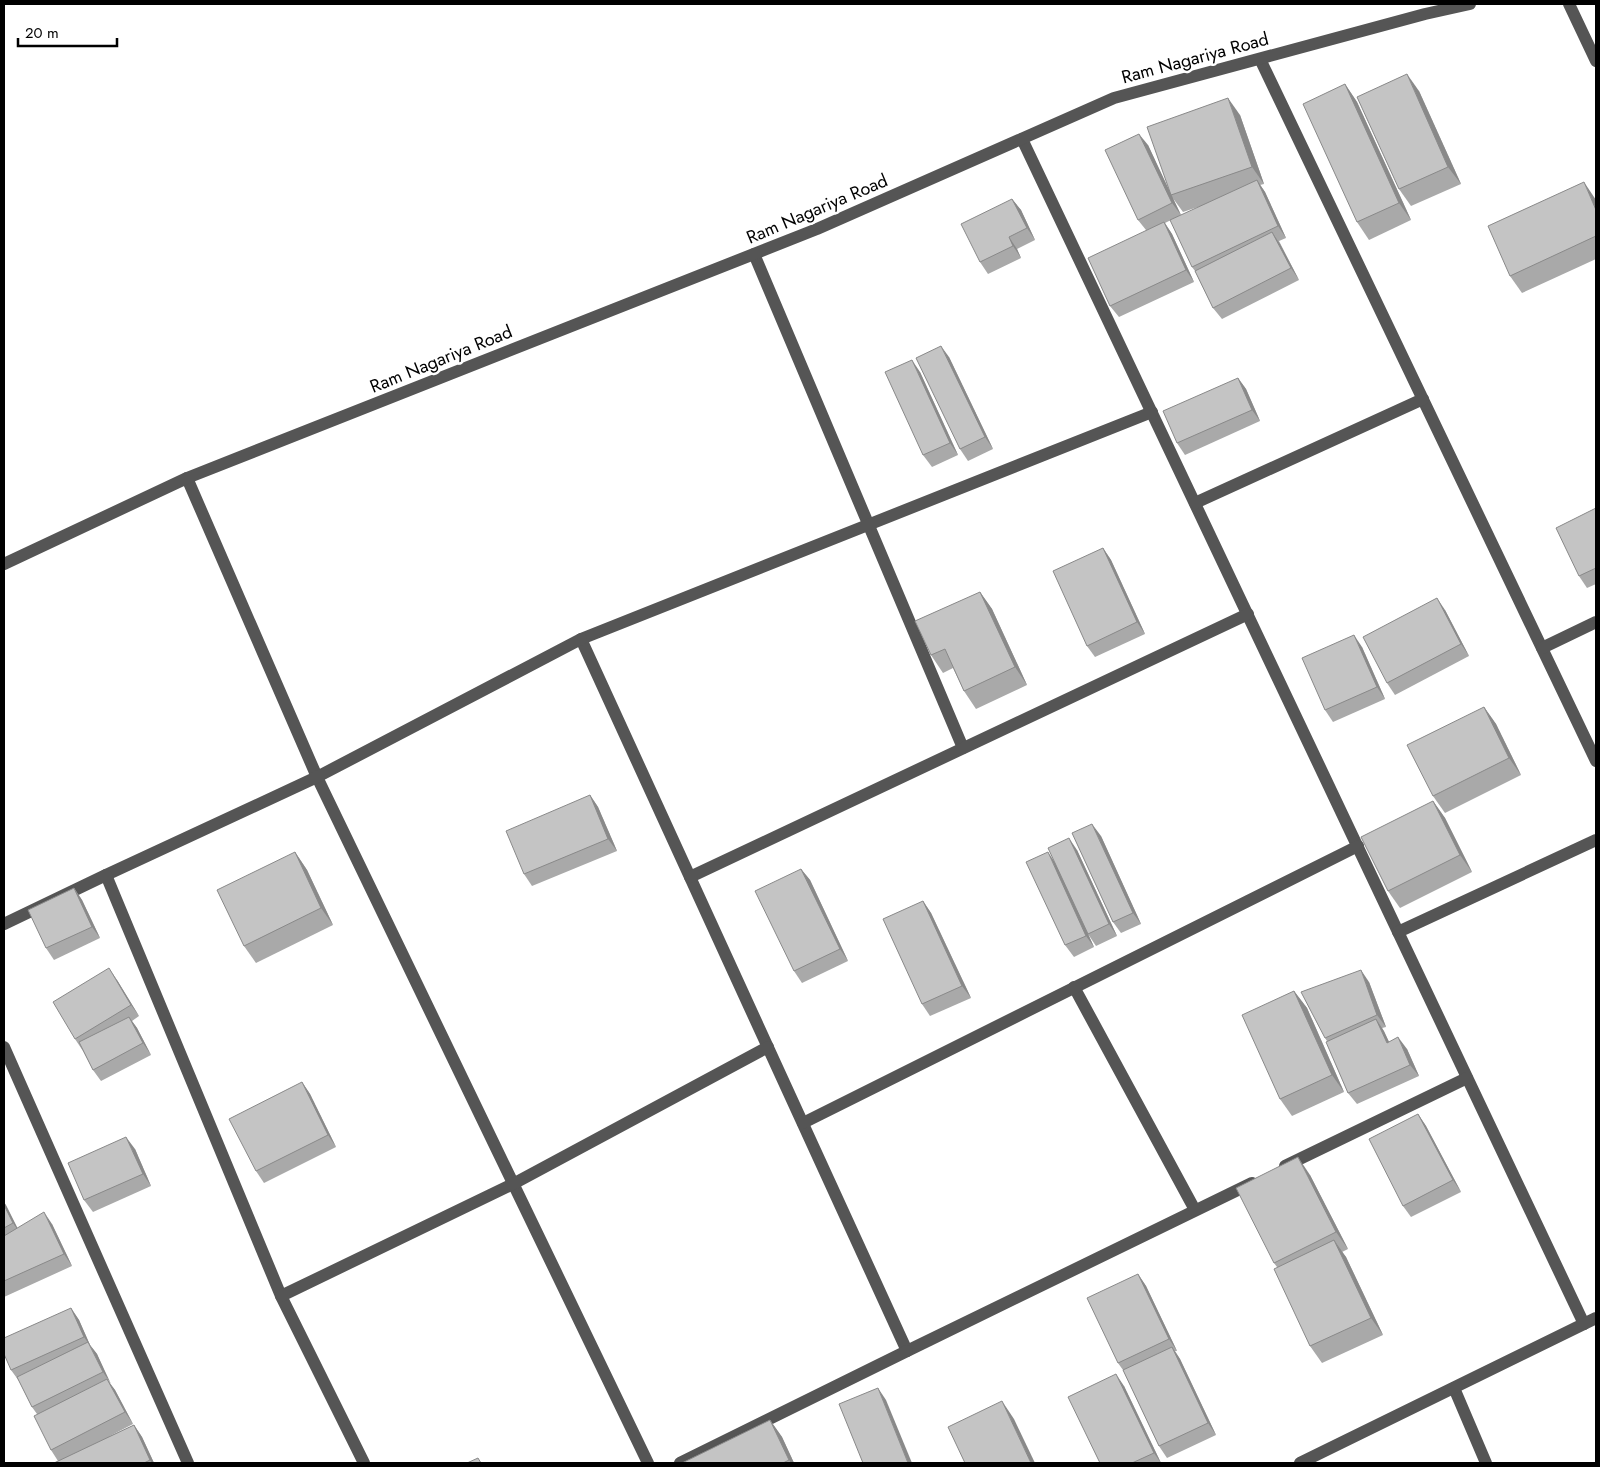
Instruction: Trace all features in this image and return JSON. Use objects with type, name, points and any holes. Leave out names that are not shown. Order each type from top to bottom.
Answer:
[{"type":"street","name":"Ram Nagariya Road","points":[[4,564],[187,478],[817,229],[1114,98],[1470,4]]},
{"type":"street","points":[[1569,4],[1596,61]]},
{"type":"street","points":[[1260,59],[1596,761]]},
{"type":"street","points":[[1022,139],[1467,1078],[1590,1321],[1300,1463]]},
{"type":"street","points":[[754,254],[963,748]]},
{"type":"street","points":[[1195,503],[1423,399]]},
{"type":"street","points":[[4,924],[317,777],[581,639],[1152,412]]},
{"type":"street","points":[[187,478],[317,777],[648,1463]]},
{"type":"street","points":[[690,877],[1248,614]]},
{"type":"street","points":[[1542,648],[1596,622]]},
{"type":"street","points":[[581,639],[907,1351]]},
{"type":"street","points":[[1398,932],[1596,840]]},
{"type":"street","points":[[803,1123],[1358,846]]},
{"type":"street","points":[[106,876],[281,1296],[364,1463]]},
{"type":"street","points":[[1074,987],[1195,1210]]},
{"type":"street","points":[[4,1047],[188,1463]]},
{"type":"street","points":[[281,1296],[513,1184],[768,1047]]},
{"type":"street","points":[[680,1463],[1467,1078]]},
{"type":"street","points":[[1454,1388],[1486,1463]]},
{"type":"building","points":[[1407,74],[1448,167],[1399,189],[1357,97]]},
{"type":"building","points":[[1345,84],[1399,203],[1357,222],[1303,104]]},
{"type":"building","points":[[1228,98],[1252,167],[1171,195],[1147,127]]},
{"type":"building","points":[[1139,134],[1172,203],[1138,220],[1105,150]]},
{"type":"building","points":[[1257,180],[1278,226],[1192,267],[1170,220]]},
{"type":"building","points":[[1584,182],[1596,210],[1596,236],[1510,276],[1488,226]]},
{"type":"building","points":[[1012,199],[1027,228],[1009,237],[1013,246],[980,262],[961,224]]},
{"type":"building","points":[[1164,222],[1186,270],[1110,306],[1088,258]]},
{"type":"building","points":[[1272,232],[1291,268],[1213,308],[1195,271]]},
{"type":"building","points":[[941,346],[985,437],[960,449],[916,358]]},
{"type":"building","points":[[912,360],[950,443],[923,455],[885,372]]},
{"type":"building","points":[[1238,378],[1252,410],[1177,443],[1163,411]]},
{"type":"building","points":[[1596,508],[1596,568],[1579,576],[1556,528]]},
{"type":"building","points":[[1103,548],[1137,622],[1087,646],[1053,571]]},
{"type":"building","points":[[980,592],[1015,667],[964,691],[945,649],[931,655],[915,621]]},
{"type":"building","points":[[1437,598],[1461,644],[1387,683],[1363,637]]},
{"type":"building","points":[[1354,635],[1377,687],[1325,710],[1302,658]]},
{"type":"building","points":[[1484,707],[1509,758],[1433,796],[1407,745]]},
{"type":"building","points":[[590,795],[608,839],[524,874],[506,831]]},
{"type":"building","points":[[1433,801],[1460,855],[1388,891],[1361,837]]},
{"type":"building","points":[[1092,824],[1133,913],[1113,922],[1072,833]]},
{"type":"building","points":[[1069,838],[1109,924],[1088,934],[1048,848]]},
{"type":"building","points":[[295,852],[321,908],[244,946],[217,890]]},
{"type":"building","points":[[1048,852],[1086,936],[1065,945],[1026,862]]},
{"type":"building","points":[[801,869],[840,949],[794,971],[755,891]]},
{"type":"building","points":[[74,888],[92,927],[46,948],[28,910]]},
{"type":"building","points":[[923,901],[962,986],[922,1004],[883,919]]},
{"type":"building","points":[[109,968],[131,1005],[75,1039],[53,1002]]},
{"type":"building","points":[[1361,970],[1377,1015],[1325,1038],[1301,992]]},
{"type":"building","points":[[1294,991],[1332,1075],[1280,1099],[1242,1015]]},
{"type":"building","points":[[129,1017],[143,1043],[93,1070],[79,1042]]},
{"type":"building","points":[[1376,1019],[1387,1043],[1398,1037],[1410,1065],[1348,1093],[1326,1042]]},
{"type":"building","points":[[302,1082],[328,1135],[256,1171],[229,1119]]},
{"type":"building","points":[[1418,1114],[1453,1180],[1403,1206],[1369,1139]]},
{"type":"building","points":[[126,1137],[143,1174],[84,1200],[68,1163]]},
{"type":"building","points":[[1298,1157],[1336,1232],[1274,1263],[1236,1188]]},
{"type":"building","points":[[4,1205],[13,1223],[4,1228]]},
{"type":"building","points":[[44,1212],[64,1254],[4,1281],[4,1236]]},
{"type":"building","points":[[1334,1240],[1371,1318],[1310,1346],[1274,1269]]},
{"type":"building","points":[[1138,1274],[1169,1339],[1118,1363],[1087,1298]]},
{"type":"building","points":[[71,1308],[84,1337],[11,1370],[4,1354],[4,1338]]},
{"type":"building","points":[[88,1342],[103,1372],[32,1407],[17,1377]]},
{"type":"building","points":[[1172,1347],[1208,1423],[1159,1446],[1123,1370]]},
{"type":"building","points":[[1116,1374],[1154,1453],[1132,1463],[1100,1463],[1068,1397]]},
{"type":"building","points":[[107,1379],[125,1412],[51,1450],[34,1416]]},
{"type":"building","points":[[878,1388],[908,1463],[863,1463],[839,1404]]},
{"type":"building","points":[[1002,1401],[1031,1463],[965,1463],[948,1427]]},
{"type":"building","points":[[770,1420],[789,1460],[783,1463],[682,1463]]},
{"type":"building","points":[[134,1425],[150,1460],[144,1463],[54,1463]]},
{"type":"building","points":[[478,1458],[481,1463],[467,1463]]}]
